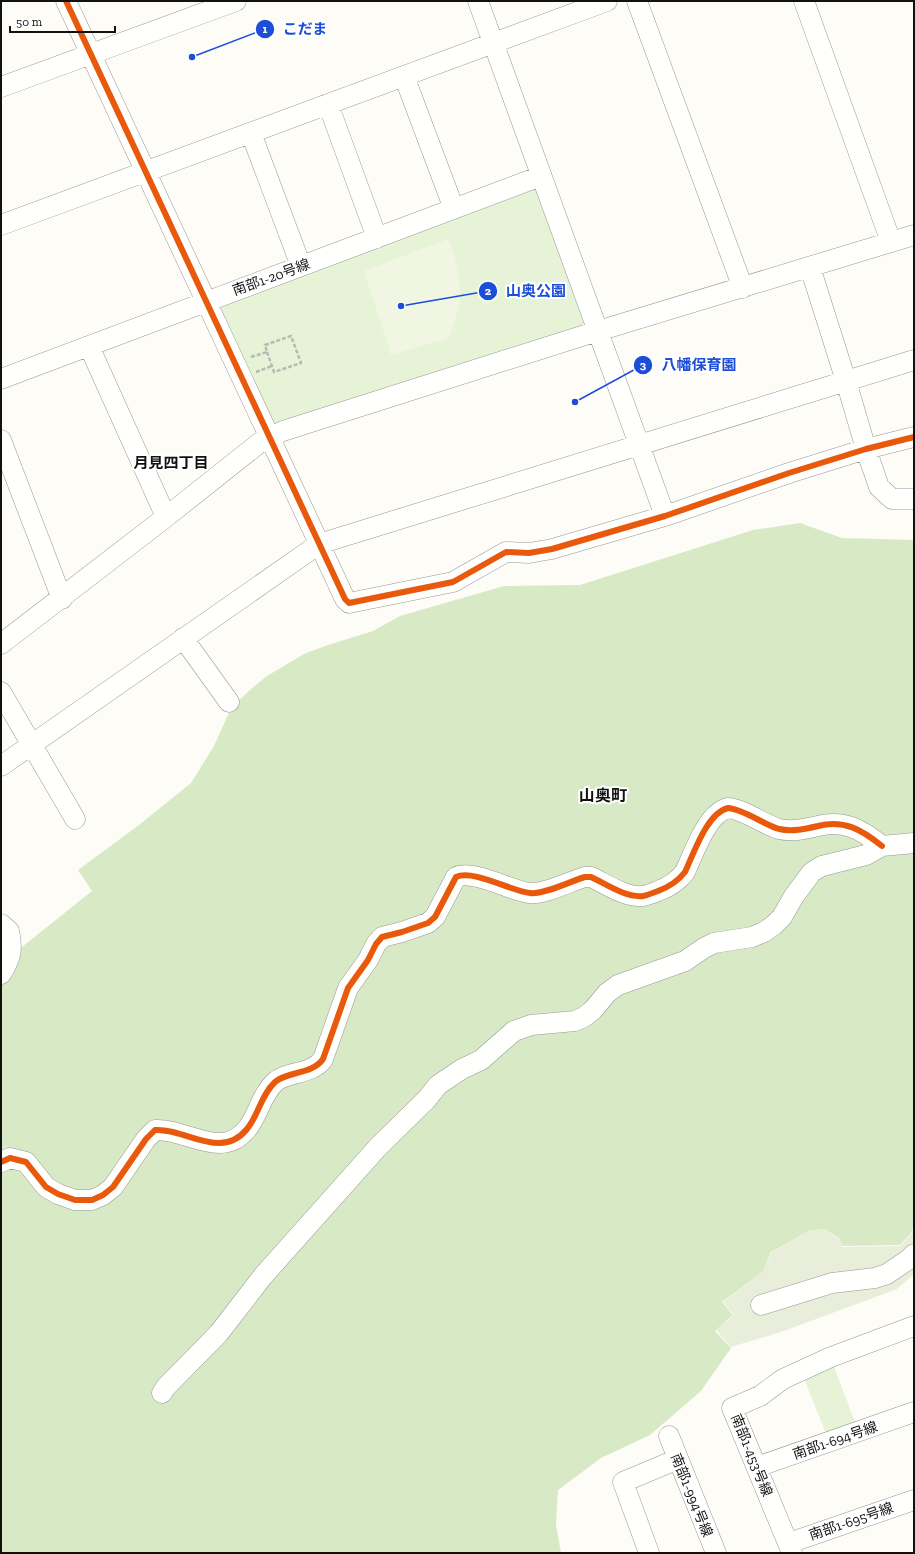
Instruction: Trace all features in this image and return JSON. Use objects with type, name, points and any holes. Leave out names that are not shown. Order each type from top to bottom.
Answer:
[{"type":"street","points":[[66,1],[345,600],[349,603],[453,582],[506,552],[529,553],[546,551],[665,516],[789,473],[866,449],[914,437]]},
{"type":"street","points":[[1,87],[236,1]]},
{"type":"street","points":[[478,1],[665,516]]},
{"type":"street","points":[[1,225],[607,1]]},
{"type":"street","points":[[636,1],[743,288]]},
{"type":"street","points":[[804,1],[891,242]]},
{"type":"street","points":[[404,76],[454,209]]},
{"type":"street","points":[[328,104],[377,238]]},
{"type":"street","points":[[251,133],[301,266]]},
{"type":"street","name":"南部1-20号線","points":[[1,379],[541,176]]},
{"type":"street","points":[[1,644],[62,599],[269,436],[598,331],[914,235]]},
{"type":"street","points":[[810,267],[879,487],[892,499],[914,499]]},
{"type":"street","points":[[88,346],[166,517]]},
{"type":"street","points":[[1,766],[319,544],[914,360]]},
{"type":"street","points":[[1,440],[62,599]]},
{"type":"street","points":[[183,638],[229,702]]},
{"type":"street","points":[[1,692],[75,819]]},
{"type":"street","points":[[1,1162],[10,1158],[26,1162],[46,1187],[58,1194],[75,1200],[92,1200],[104,1195],[113,1188],[146,1139],[155,1130],[164,1129],[205,1142],[222,1144],[238,1138],[247,1129],[270,1088],[276,1081],[314,1068],[320,1064],[348,988],[368,960],[376,944],[382,937],[428,923],[435,917],[456,877],[460,875],[487,880],[529,893],[536,893],[585,877],[590,877],[634,896],[644,896],[669,886],[680,878],[685,872],[707,826],[715,814],[721,809],[728,808],[779,829],[792,830],[828,824],[849,826],[873,839],[882,846]]},
{"type":"street","points":[[162,1393],[166,1387],[219,1333],[263,1276],[281,1258],[313,1219],[378,1147],[426,1100],[438,1085],[462,1069],[481,1060],[514,1031],[531,1025],[566,1022],[580,1019],[593,1010],[607,993],[618,985],[685,961],[714,943],[752,937],[764,932],[782,917],[794,896],[812,872],[822,866],[866,855],[882,846],[914,844]]},
{"type":"street","points":[[1,924],[9,931],[12,945],[7,964],[1,974]]},
{"type":"street","points":[[760,1306],[832,1283],[875,1278],[893,1270],[914,1254]]},
{"type":"street","name":"南部1-453号線","points":[[790,1548],[732,1408],[760,1396],[783,1379],[831,1357],[914,1326]]},
{"type":"street","name":"南部1-694号線","points":[[757,1467],[914,1412]]},
{"type":"street","name":"南部1-994号線","points":[[669,1436],[716,1553]]},
{"type":"street","points":[[649,1553],[623,1482],[678,1459]]},
{"type":"street","name":"南部1-695号線","points":[[790,1548],[914,1500]]},
{"type":"path","points":[[291,336],[300,363],[274,372],[267,352],[265,345],[291,336]]},
{"type":"path","points":[[235,363],[267,352]]},
{"type":"green space","points":[[531,187],[539,190],[587,322],[583,329],[279,424],[273,421],[219,309],[222,302]]},
{"type":"green space","points":[[448,239],[457,265],[460,293],[458,310],[449,338],[391,355],[364,271]]},
{"type":"green space","points":[[800,523],[842,538],[914,540],[914,1227],[911,1233],[900,1245],[842,1246],[839,1238],[824,1229],[809,1231],[771,1252],[763,1272],[722,1302],[733,1315],[715,1331],[731,1348],[701,1391],[650,1435],[601,1458],[558,1490],[556,1525],[561,1553],[1,1553],[1,966],[17,951],[92,891],[78,870],[139,825],[191,783],[214,746],[231,708],[267,676],[304,654],[373,631],[400,616],[504,586],[580,585],[753,530]]},
{"type":"green space","points":[[914,1228],[914,1274],[897,1289],[781,1332],[731,1347],[716,1330],[734,1315],[723,1302],[763,1272],[772,1252],[809,1231],[824,1229],[839,1239],[842,1247],[900,1246],[911,1234]]},
{"type":"green space","points":[[833,1364],[856,1425],[827,1436],[803,1376]]},
{"type":"cycle path","points":[[66,1],[345,599],[349,603],[453,582],[506,552],[529,553],[552,549],[665,516],[789,473],[866,449],[914,437]]},
{"type":"cycle path","points":[[1,1162],[10,1158],[26,1162],[46,1187],[58,1194],[75,1200],[92,1200],[103,1195],[113,1187],[146,1139],[155,1130],[167,1131],[215,1143],[226,1142],[237,1138],[251,1124],[266,1093],[275,1082],[286,1076],[313,1068],[323,1059],[348,988],[368,960],[376,944],[382,937],[428,923],[435,917],[456,877],[463,875],[482,878],[530,893],[542,892],[585,877],[591,877],[623,893],[636,896],[645,896],[666,888],[685,872],[708,825],[720,811],[728,808],[740,811],[773,827],[784,830],[798,830],[827,824],[844,825],[860,831],[882,846]]},
{"type":"place","name":"こだま","points":[[192,57]]},
{"type":"place","name":"山奥公園","points":[[401,306]]},
{"type":"place","name":"八幡保育園","points":[[575,402]]},
{"type":"district","name":"月見四丁目","points":[[171,463]]},
{"type":"district","name":"山奥町","points":[[603,795]]}]
